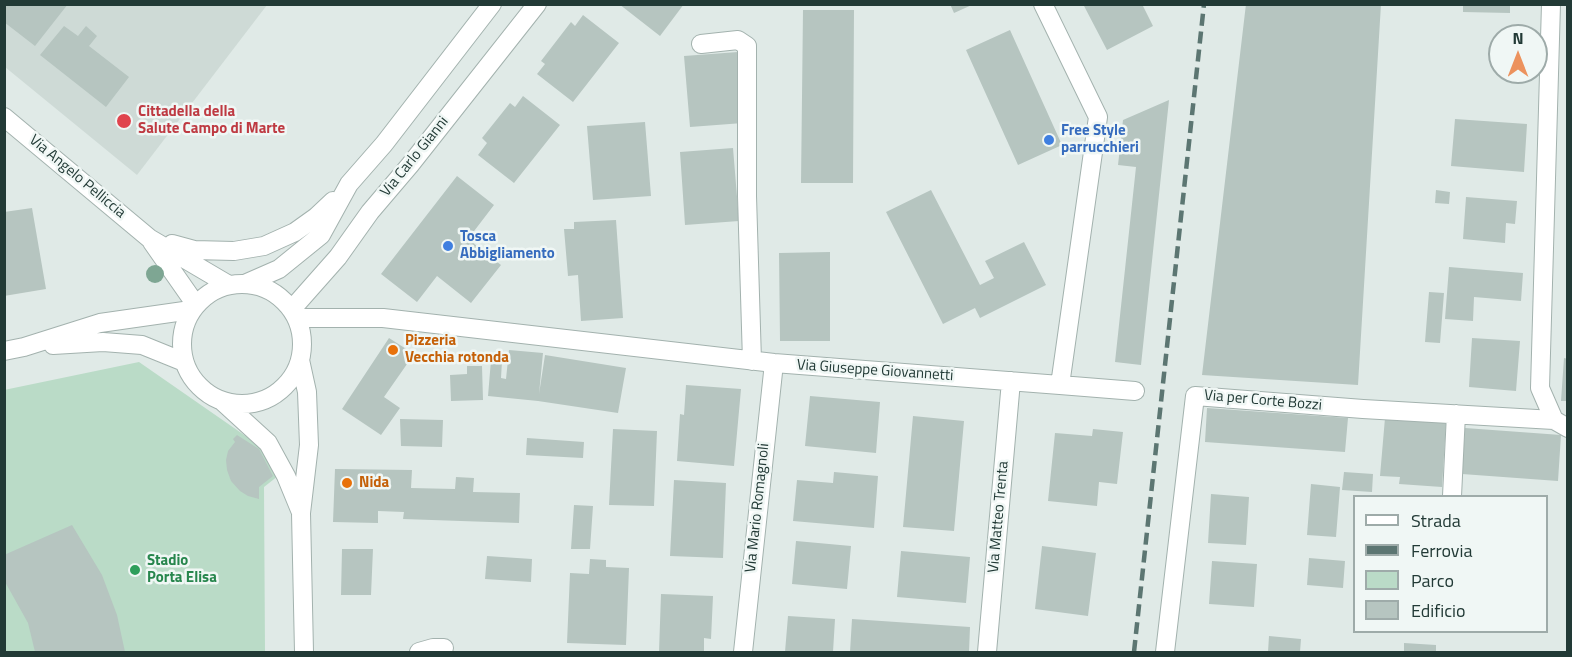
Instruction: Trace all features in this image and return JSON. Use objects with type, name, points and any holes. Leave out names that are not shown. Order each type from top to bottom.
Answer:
[{"type":"street","points":[[149,238],[194,250],[234,251],[264,246],[295,232],[316,217],[384,144],[492,4]]},
{"type":"street","name":"Via Carlo Gianni","points":[[295,313],[370,212],[537,4]]},
{"type":"street","points":[[1043,4],[1098,117],[1060,385],[1135,391]]},
{"type":"street","name":"Via per Corte Bozzi","points":[[1551,4],[1540,388],[1561,424]]},
{"type":"street","points":[[701,44],[738,40],[747,46],[747,196],[752,361]]},
{"type":"street","name":"Via Angelo Pelliccia","points":[[4,117],[149,238],[238,284]]},
{"type":"street","points":[[301,513],[286,476],[268,443],[222,401],[206,392],[193,379],[184,362],[181,344],[184,327],[194,307],[211,292],[279,269],[321,235],[349,184]]},
{"type":"street","name":"Via Angelo Pelliccia","points":[[149,238],[194,307]]},
{"type":"street","points":[[238,284],[272,291],[295,313],[302,336],[300,360],[307,392],[309,445],[301,513],[304,652]]},
{"type":"street","points":[[4,351],[100,323],[194,307]]},
{"type":"street","name":"Via Giuseppe Giovannetti","points":[[295,313],[382,318],[752,361],[1060,385]]},
{"type":"street","points":[[24,347],[103,342],[142,345],[184,362]]},
{"type":"street","points":[[222,401],[252,403],[279,392],[292,378],[300,360]]},
{"type":"street","name":"Via Mario Romagnoli","points":[[743,652],[774,363]]},
{"type":"street","name":"Via Matteo Trenta","points":[[987,652],[1011,381]]},
{"type":"street","name":"Via per Corte Bozzi","points":[[1166,652],[1195,396],[1363,410],[1456,414],[1561,424]]},
{"type":"street","points":[[1452,495],[1456,414]]},
{"type":"street","points":[[419,652],[444,648]]},
{"type":"shaded area","name":"Cittadella della Salute Campo di Marte","points":[[4,5],[267,5],[137,175],[5,67]]},
{"type":"green space","name":"Stadio Porta Elisa","points":[[139,362],[260,446],[278,476],[264,487],[265,652],[5,652],[4,390]]},
{"type":"building","points":[[4,4],[68,4],[35,46],[4,22]]},
{"type":"building","points":[[619,4],[684,4],[660,36]]},
{"type":"building","points":[[950,4],[974,4],[954,13]]},
{"type":"building","points":[[1083,4],[1142,4],[1153,26],[1107,50]]},
{"type":"building","points":[[1246,4],[1381,4],[1358,385],[1202,375]]},
{"type":"building","points":[[1463,4],[1510,4],[1510,13],[1463,12]]},
{"type":"building","points":[[803,10],[854,10],[853,183],[801,183]]},
{"type":"building","points":[[583,15],[619,43],[573,102],[537,74],[545,64],[541,61],[571,22],[575,26]]},
{"type":"building","points":[[64,26],[78,36],[86,26],[97,36],[89,46],[129,77],[106,107],[40,55]]},
{"type":"building","points":[[1010,30],[1062,145],[1018,165],[966,50]]},
{"type":"building","points":[[738,52],[743,123],[690,127],[684,56]]},
{"type":"building","points":[[523,96],[560,125],[514,183],[478,155],[487,143],[482,138],[510,103],[515,107]]},
{"type":"building","points":[[1169,100],[1141,365],[1115,362],[1136,167],[1118,165],[1123,120]]},
{"type":"building","points":[[1455,119],[1527,124],[1524,172],[1451,166]]},
{"type":"building","points":[[645,122],[651,196],[593,200],[587,126]]},
{"type":"building","points":[[733,148],[739,221],[685,225],[680,152]]},
{"type":"building","points":[[457,176],[494,205],[468,239],[501,265],[471,303],[437,276],[417,302],[381,274]]},
{"type":"building","points":[[931,190],[980,285],[994,278],[985,261],[1024,242],[1046,285],[980,318],[975,308],[943,324],[886,212]]},
{"type":"building","points":[[1436,190],[1450,192],[1449,204],[1435,203]]},
{"type":"building","points":[[1466,197],[1517,201],[1515,224],[1506,223],[1505,243],[1463,239]]},
{"type":"building","points":[[32,208],[46,289],[4,296],[4,212]]},
{"type":"building","points":[[616,220],[623,318],[581,321],[578,275],[568,276],[564,229],[574,229],[574,222]]},
{"type":"building","points":[[830,252],[830,341],[780,341],[779,253]]},
{"type":"building","points":[[1449,267],[1523,273],[1521,301],[1474,297],[1473,321],[1445,319]]},
{"type":"building","points":[[1429,292],[1444,293],[1440,343],[1425,342]]},
{"type":"building","points":[[389,338],[414,354],[384,397],[400,408],[381,435],[342,409]]},
{"type":"building","points":[[1472,338],[1520,341],[1516,391],[1469,387]]},
{"type":"building","points":[[509,350],[543,353],[539,394],[545,355],[626,368],[618,413],[488,396],[491,360],[502,361],[501,378],[506,379]]},
{"type":"building","points":[[1564,358],[1568,359],[1568,401],[1561,401]]},
{"type":"building","points":[[467,366],[482,366],[483,400],[451,401],[450,375],[467,374]]},
{"type":"building","points":[[686,385],[741,389],[734,466],[677,461],[680,414],[684,415]]},
{"type":"building","points":[[810,396],[880,402],[876,453],[805,446]]},
{"type":"building","points":[[1207,408],[1348,418],[1345,452],[1205,442]]},
{"type":"building","points":[[913,416],[964,421],[954,531],[903,527]]},
{"type":"building","points":[[1385,418],[1446,423],[1442,487],[1399,484],[1400,477],[1380,476]]},
{"type":"building","points":[[400,419],[443,420],[442,447],[401,446]]},
{"type":"building","points":[[1465,428],[1561,435],[1558,481],[1462,474]]},
{"type":"building","points":[[613,429],[657,431],[654,506],[609,505]]},
{"type":"building","points":[[1093,429],[1123,432],[1117,484],[1099,482],[1097,506],[1048,501],[1055,433],[1092,436]]},
{"type":"building","points":[[237,435],[259,449],[273,476],[259,487],[259,499],[240,491],[231,481],[227,470],[228,451]]},
{"type":"building","points":[[527,438],[584,442],[583,458],[526,455]]},
{"type":"building","points":[[335,469],[412,470],[411,488],[455,489],[456,477],[474,478],[473,492],[520,493],[519,523],[403,519],[404,512],[378,511],[378,523],[333,522]]},
{"type":"building","points":[[834,472],[878,476],[874,528],[793,521],[797,480],[833,483]]},
{"type":"building","points":[[1344,472],[1373,474],[1372,492],[1342,490]]},
{"type":"building","points":[[674,480],[726,483],[723,558],[670,556]]},
{"type":"building","points":[[1311,484],[1340,487],[1336,537],[1307,535]]},
{"type":"building","points":[[1211,494],[1249,497],[1246,545],[1208,543]]},
{"type":"building","points":[[574,505],[593,506],[590,549],[571,549]]},
{"type":"building","points":[[72,525],[102,575],[117,615],[125,652],[35,652],[28,623],[4,580],[4,555]]},
{"type":"building","points":[[796,541],[851,546],[847,589],[792,584]]},
{"type":"building","points":[[1042,546],[1096,553],[1088,616],[1035,609]]},
{"type":"building","points":[[342,549],[373,549],[371,595],[341,595]]},
{"type":"building","points":[[901,551],[970,557],[966,603],[897,597]]},
{"type":"building","points":[[487,556],[532,559],[531,582],[485,579]]},
{"type":"building","points":[[1309,558],[1345,561],[1343,588],[1307,585]]},
{"type":"building","points":[[590,559],[606,560],[606,567],[629,568],[626,645],[567,643],[570,573],[589,574]]},
{"type":"building","points":[[1212,561],[1257,564],[1254,607],[1209,604]]},
{"type":"building","points":[[661,594],[713,596],[711,639],[704,638],[704,652],[659,652]]},
{"type":"building","points":[[788,616],[835,619],[833,652],[785,652]]},
{"type":"building","points":[[852,619],[970,627],[969,652],[850,652]]},
{"type":"building","points":[[1269,636],[1301,639],[1300,652],[1268,652]]},
{"type":"building","points":[[1404,643],[1436,645],[1436,652],[1404,652]]},
{"type":"railway","points":[[1134,652],[1204,4]]},
{"type":"place","name":"Cittadella della Salute Campo di Marte","points":[[124,121]]},
{"type":"place","name":"Free Style parrucchieri","points":[[1049,140]]},
{"type":"place","name":"Tosca Abbigliamento","points":[[448,246]]},
{"type":"place","name":"Pizzeria Vecchia rotonda","points":[[393,350]]},
{"type":"place","name":"Nida","points":[[347,483]]},
{"type":"place","name":"Stadio Porta Elisa","points":[[135,570]]}]
